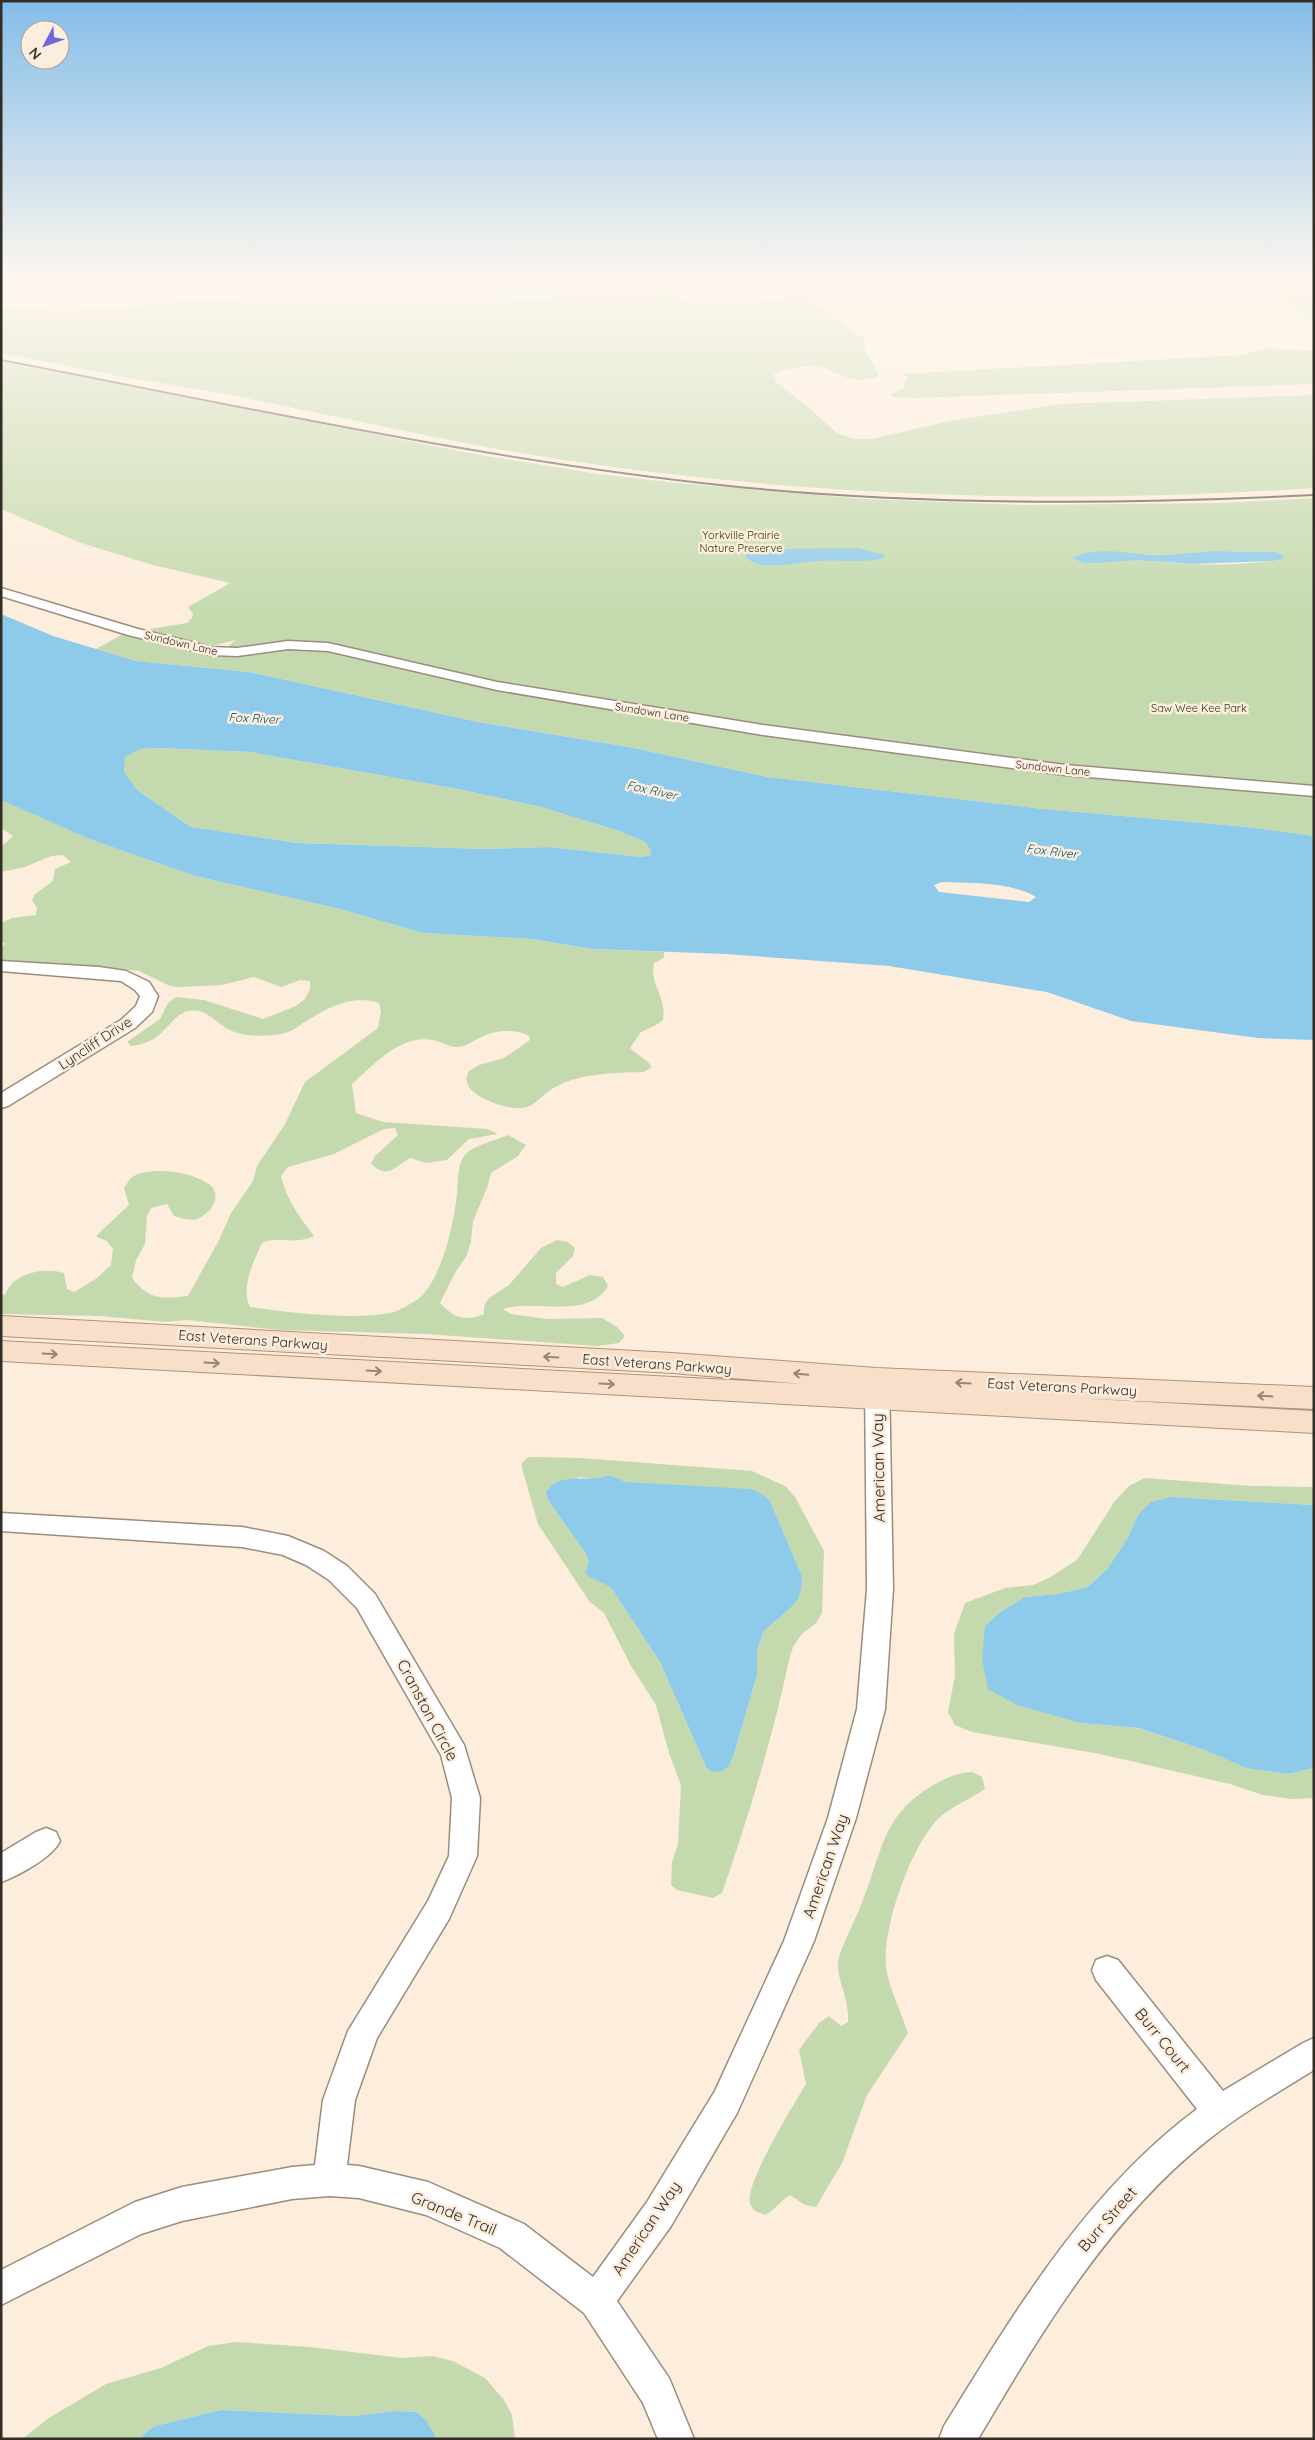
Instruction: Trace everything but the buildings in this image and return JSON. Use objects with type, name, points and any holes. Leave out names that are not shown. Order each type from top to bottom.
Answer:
[{"type":"main road","name":"East Veterans Parkway","points":[[1,1326],[672,1363],[877,1389],[1314,1422]]},
{"type":"main road","name":"East Veterans Parkway","points":[[1,1351],[877,1389],[1314,1398]]},
{"type":"street","name":"Sundown Lane","points":[[1,592],[133,632],[211,651],[237,652],[288,645],[328,647],[488,684],[754,728],[1056,769],[1314,791]]},
{"type":"street","name":"Lyncliff Drive","points":[[1,966],[99,972],[126,976],[142,986],[149,996],[145,1008],[128,1024],[1,1102]]},
{"type":"street","name":"American Way","points":[[596,2301],[659,2214],[726,2102],[799,1941],[842,1818],[871,1709],[880,1589],[877,1389]]},
{"type":"street","name":"Cranston Circle","points":[[1,1522],[242,1536],[288,1546],[315,1558],[338,1573],[366,1601],[454,1753],[466,1798],[463,1856],[439,1910],[364,2031],[339,2100],[329,2180]]},
{"type":"street","points":[[1,1869],[46,1841]]},
{"type":"street","name":"Burr Court","points":[[1107,1970],[1219,2111]]},
{"type":"street","name":"Burr Street","points":[[957,2439],[1047,2294],[1124,2196],[1164,2158],[1219,2111],[1314,2053]]},
{"type":"street","name":"Grande Trail","points":[[1,2288],[135,2219],[182,2204],[292,2183],[329,2180],[359,2182],[428,2199],[512,2236],[596,2301],[656,2391],[676,2439]]},
{"type":"green space","points":[[1,392],[155,392],[475,454],[598,474],[678,483],[865,499],[1022,505],[1222,503],[1314,498],[1314,836],[1248,827],[1043,809],[768,777],[629,747],[478,722],[249,672],[136,661],[96,649],[125,633],[219,656],[235,640],[216,645],[203,644],[150,632],[150,629],[187,623],[193,614],[188,607],[230,583],[153,565],[81,543],[1,509]],"holes":[[[1213,551],[1275,552],[1279,560],[1243,564],[1199,564],[1156,561],[1122,553],[1166,555]]]},
{"type":"green space","points":[[214,392],[789,392],[837,433],[854,439],[871,439],[950,421],[1061,404],[1314,395],[1314,488],[1126,496],[1032,496],[844,490],[750,482],[657,473],[522,453],[438,438]]},
{"type":"green space","points":[[896,392],[1089,392],[914,398],[893,397],[891,395]]},
{"type":"green space","points":[[140,749],[250,752],[458,789],[541,807],[619,831],[645,842],[650,849],[651,855],[641,857],[549,847],[485,849],[297,843],[191,827],[137,790],[123,772],[125,757]]},
{"type":"green space","points":[[1,800],[89,839],[195,876],[340,909],[423,933],[531,939],[594,949],[664,952],[664,958],[654,963],[653,971],[663,1004],[663,1020],[641,1032],[630,1048],[650,1064],[651,1068],[643,1072],[596,1075],[573,1080],[548,1091],[528,1107],[517,1108],[501,1105],[477,1095],[468,1085],[467,1078],[469,1071],[479,1065],[504,1058],[530,1040],[529,1036],[513,1031],[494,1032],[459,1047],[421,1039],[399,1046],[389,1052],[352,1084],[356,1113],[383,1122],[487,1129],[498,1134],[469,1139],[447,1160],[426,1163],[410,1158],[391,1170],[382,1171],[371,1164],[375,1156],[398,1135],[395,1128],[384,1129],[334,1154],[288,1167],[281,1176],[290,1201],[314,1236],[299,1240],[275,1240],[262,1243],[247,1283],[247,1300],[250,1307],[321,1315],[358,1316],[391,1313],[408,1305],[418,1299],[426,1290],[434,1279],[440,1265],[450,1235],[462,1160],[469,1151],[508,1135],[526,1145],[518,1156],[491,1173],[487,1188],[473,1221],[471,1242],[466,1257],[456,1271],[440,1303],[450,1312],[460,1317],[471,1318],[484,1314],[484,1306],[489,1298],[509,1285],[541,1248],[557,1240],[568,1242],[575,1248],[573,1256],[556,1273],[556,1284],[563,1287],[590,1275],[603,1277],[608,1286],[599,1297],[588,1303],[574,1306],[516,1306],[503,1309],[511,1314],[547,1319],[602,1318],[617,1327],[625,1336],[619,1343],[597,1346],[426,1334],[279,1330],[187,1320],[166,1322],[99,1316],[1,1314],[1,1295],[5,1295],[9,1287],[22,1277],[47,1271],[64,1273],[67,1289],[74,1292],[97,1278],[111,1265],[113,1249],[107,1241],[97,1237],[97,1235],[129,1205],[124,1188],[130,1180],[134,1176],[152,1171],[174,1172],[195,1177],[211,1186],[216,1195],[210,1210],[197,1219],[174,1216],[167,1204],[151,1208],[147,1216],[145,1244],[136,1260],[132,1278],[144,1291],[150,1294],[171,1298],[188,1296],[219,1240],[231,1213],[253,1181],[257,1166],[285,1124],[305,1082],[378,1028],[381,1011],[379,1003],[360,1000],[351,1001],[325,1010],[288,1032],[258,1036],[232,1031],[206,1014],[195,1010],[188,1011],[175,1018],[152,1040],[131,1046],[127,1042],[160,1019],[168,1003],[176,997],[204,1000],[263,1019],[296,1006],[305,999],[310,989],[310,981],[300,980],[281,987],[254,977],[222,985],[178,987],[170,986],[139,971],[1,961],[1,949],[5,943],[1,941],[1,923],[12,918],[36,915],[37,908],[32,900],[35,894],[53,881],[55,869],[71,862],[63,855],[51,856],[25,867],[1,872],[1,847],[13,836],[1,828]]},
{"type":"green space","points":[[528,1457],[581,1458],[752,1471],[785,1486],[795,1497],[824,1551],[822,1613],[816,1623],[803,1633],[794,1645],[768,1746],[742,1834],[722,1893],[713,1898],[677,1890],[671,1885],[672,1862],[678,1844],[681,1785],[669,1753],[656,1705],[631,1666],[604,1613],[589,1601],[538,1524],[522,1463]],"holes":[[[609,1475],[626,1482],[761,1494],[770,1501],[802,1576],[798,1600],[764,1631],[757,1650],[757,1675],[734,1754],[706,1767],[660,1662],[612,1589],[585,1573],[590,1562],[586,1554],[548,1500],[579,1477],[599,1479]]]},
{"type":"green space","points":[[1145,1478],[1251,1486],[1314,1487],[1314,1505],[1172,1497],[1138,1515],[1127,1539],[1108,1568],[1088,1587],[1058,1594],[1025,1597],[1000,1612],[985,1626],[1081,1723],[1137,1728],[1202,1749],[1246,1768],[1288,1774],[1314,1768],[1314,1798],[1292,1799],[1263,1795],[1230,1784],[1100,1754],[972,1732],[955,1725],[948,1712],[955,1676],[954,1634],[965,1603],[1005,1588],[1033,1585],[1049,1578],[1077,1560],[1115,1501],[1129,1486]]},
{"type":"green space","points":[[972,1772],[982,1777],[985,1789],[943,1814],[929,1831],[918,1847],[909,1867],[900,1888],[894,1910],[886,1951],[886,1967],[892,1991],[908,2033],[867,2095],[842,2163],[816,2207],[805,2205],[790,2195],[765,2215],[758,2212],[752,2208],[750,2203],[750,2194],[755,2180],[771,2144],[806,2084],[799,2050],[819,2023],[829,2016],[841,2026],[848,2022],[847,2006],[839,1975],[838,1962],[869,1885],[885,1838],[892,1824],[914,1799],[945,1779]]},
{"type":"green space","points":[[237,2342],[310,2347],[402,2358],[432,2356],[453,2361],[485,2378],[504,2400],[512,2415],[515,2439],[437,2439],[426,2420],[415,2412],[397,2411],[352,2416],[221,2410],[155,2426],[137,2439],[22,2439],[49,2418],[106,2384],[161,2368],[208,2346]]},
{"type":"water","points":[[858,548],[885,555],[884,558],[867,561],[827,561],[768,565],[750,561],[745,555],[768,549]]},
{"type":"water","points":[[1106,551],[1166,555],[1213,551],[1275,552],[1283,556],[1283,559],[1191,564],[1138,560],[1084,563],[1072,558],[1083,554]]},
{"type":"water","name":"Fox River","points":[[1,614],[53,636],[136,661],[249,672],[478,722],[629,747],[768,777],[1043,809],[1248,827],[1314,836],[1314,1040],[1258,1038],[1131,1021],[1047,992],[889,966],[726,954],[593,949],[531,939],[423,933],[340,909],[195,876],[89,839],[1,800]],"holes":[[[159,748],[250,752],[458,789],[541,807],[619,831],[645,842],[650,849],[651,855],[641,857],[549,847],[485,849],[297,843],[191,827],[137,790],[124,772],[125,757],[140,749]],[[942,882],[1003,886],[1015,888],[1036,897],[1029,902],[939,892],[934,885]]]},
{"type":"water","points":[[609,1475],[626,1482],[751,1489],[762,1494],[770,1501],[802,1576],[798,1600],[764,1631],[757,1650],[757,1675],[734,1754],[728,1767],[721,1771],[713,1772],[706,1767],[660,1662],[612,1589],[585,1573],[589,1562],[586,1554],[548,1500],[546,1492],[559,1481]]},
{"type":"water","points":[[1172,1497],[1314,1505],[1314,1768],[1288,1774],[1246,1768],[1202,1749],[1138,1728],[1081,1723],[1017,1705],[988,1689],[982,1659],[985,1626],[1000,1612],[1025,1597],[1058,1594],[1088,1587],[1108,1568],[1127,1539],[1138,1515],[1151,1502]]},
{"type":"water","points":[[221,2410],[352,2416],[397,2411],[416,2412],[426,2420],[437,2439],[137,2439],[155,2426]]},
{"type":"railway","points":[[162,392],[364,431],[546,462],[637,475],[802,493],[1021,502],[1168,501],[1314,495]]},
{"type":"park label","name":"Yorkville Prairie Nature Preserve","points":[[741,541]]},
{"type":"park label","name":"Saw Wee Kee Park","points":[[1199,708]]}]
